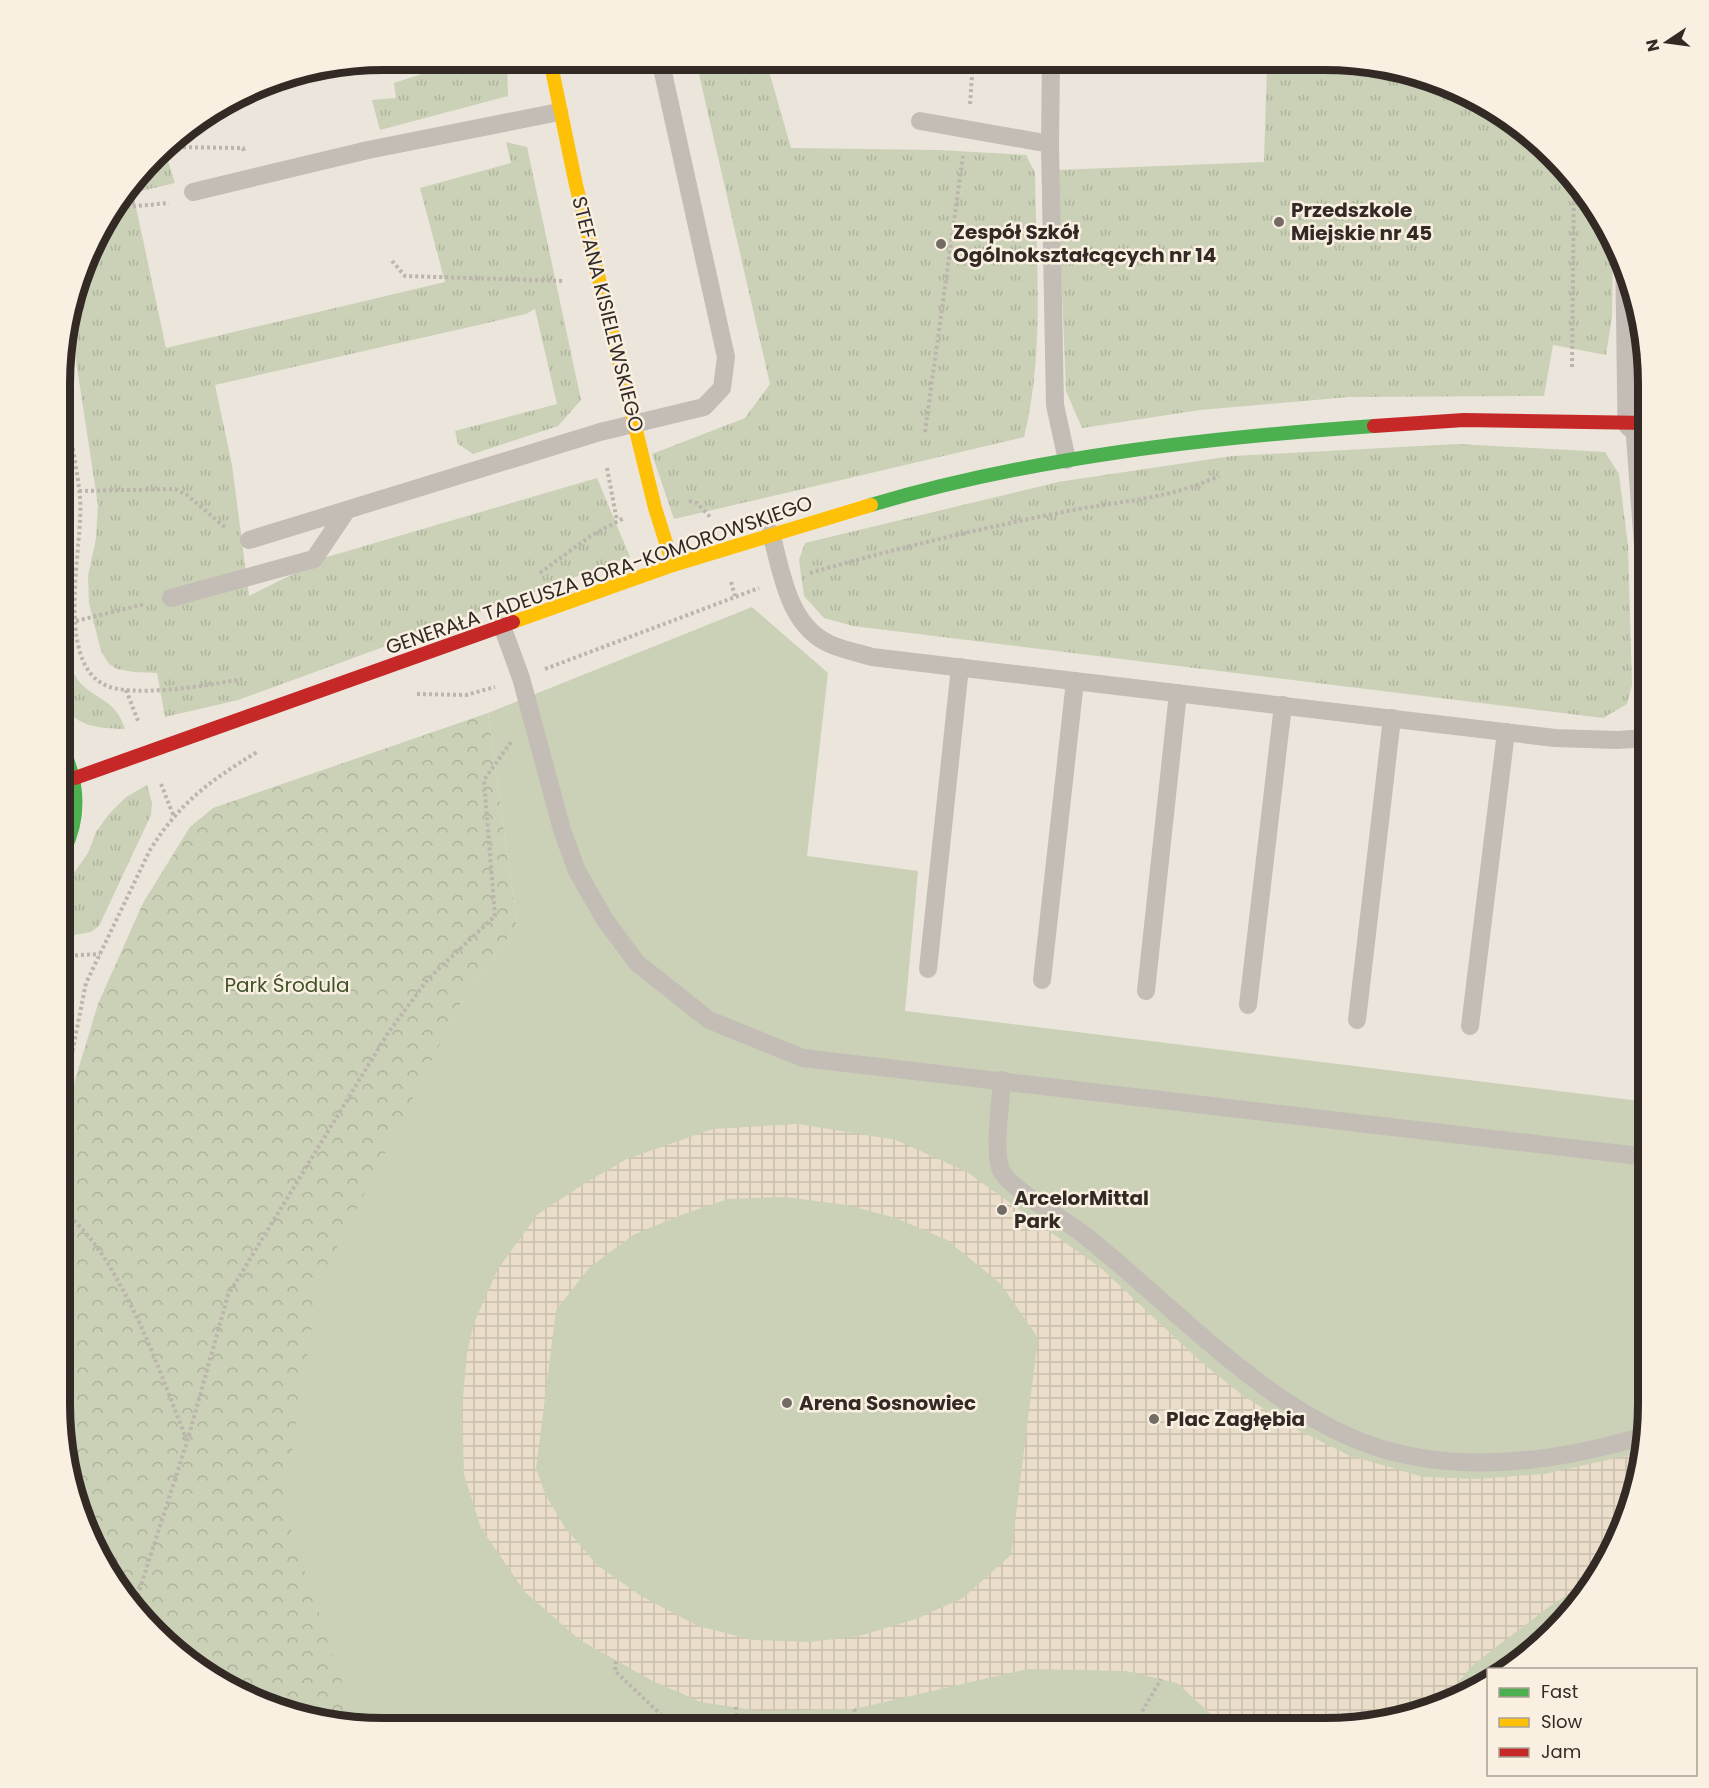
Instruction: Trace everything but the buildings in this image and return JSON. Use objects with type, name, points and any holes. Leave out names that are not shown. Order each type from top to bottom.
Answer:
[{"type":"street","name":"STEFANA KISIELEWSKIEGO","points":[[552,70],[559,112],[655,508],[673,565]]},
{"type":"street","points":[[1636,343],[1638,375]]},
{"type":"street","name":"GENERAŁA TADEUSZA BORA-KOMOROWSKIEGO","points":[[75,778],[673,565],[771,533],[898,497],[1067,460],[1172,443],[1321,428],[1464,420],[1638,423]]},
{"type":"street","points":[[70,766],[75,778],[73,824],[70,833]]},
{"type":"lane","points":[[249,540],[600,432],[704,407],[723,388],[726,357],[662,70]]},
{"type":"lane","points":[[1051,70],[1050,144],[1055,405],[1067,460]]},
{"type":"lane","points":[[193,192],[369,150],[559,112]]},
{"type":"lane","points":[[920,121],[1050,144]]},
{"type":"lane","points":[[171,597],[314,560],[346,510]]},
{"type":"lane","points":[[771,533],[789,601],[803,624],[830,645],[872,657],[1555,738],[1638,739]]},
{"type":"lane","points":[[502,626],[521,678],[562,830],[577,871],[605,920],[637,963],[709,1020],[803,1058],[1638,1156]]},
{"type":"lane","points":[[928,969],[960,667]]},
{"type":"lane","points":[[1042,980],[1075,681]]},
{"type":"lane","points":[[1146,991],[1178,693]]},
{"type":"lane","points":[[1248,1005],[1283,705]]},
{"type":"lane","points":[[1357,1020],[1392,718]]},
{"type":"lane","points":[[1470,1026],[1506,732]]},
{"type":"lane","points":[[1002,1080],[998,1137],[1001,1170],[1027,1196],[1077,1230],[1119,1263],[1204,1340],[1287,1401],[1335,1430],[1379,1448],[1440,1461],[1485,1464],[1533,1460],[1637,1438]]},
{"type":"path","points":[[926,432],[974,83],[973,70]]},
{"type":"path","points":[[178,147],[243,148],[251,178]]},
{"type":"path","points":[[125,207],[179,202],[193,192]]},
{"type":"path","points":[[1572,367],[1574,193]]},
{"type":"path","points":[[392,261],[405,276],[555,282],[565,280]]},
{"type":"path","points":[[70,433],[81,519],[75,589],[76,621],[82,659],[90,673],[106,686],[126,690],[191,686],[252,676]]},
{"type":"path","points":[[79,491],[175,489],[187,495],[231,532],[249,540]]},
{"type":"path","points":[[407,695],[466,695],[484,691],[709,606],[784,581],[958,534],[1072,510],[1169,495]]},
{"type":"path","points":[[681,500],[698,503],[706,510],[714,526]]},
{"type":"path","points":[[536,575],[602,528],[630,516]]},
{"type":"path","points":[[76,621],[171,597]]},
{"type":"path","points":[[126,690],[139,725]]},
{"type":"path","points":[[137,1598],[188,1442],[228,1295],[388,1033],[428,979],[495,916],[484,780],[513,739]]},
{"type":"path","points":[[70,1061],[82,996],[143,862],[162,830],[203,786],[258,751]]},
{"type":"path","points":[[160,780],[174,817]]},
{"type":"path","points":[[70,956],[100,954]]},
{"type":"path","points":[[70,1216],[99,1250],[121,1285],[150,1347],[188,1442]]},
{"type":"path","points":[[616,1661],[615,1671],[665,1718]]},
{"type":"path","points":[[1138,1718],[1161,1679]]},
{"type":"path","points":[[736,1707],[737,1718]]},
{"type":"path","points":[[854,1709],[859,1718]]},
{"type":"green space","points":[[434,70],[507,70],[508,96],[380,130],[372,100],[396,98],[394,83]]},
{"type":"green space","points":[[698,70],[769,70],[791,148],[939,150],[1026,155],[1035,173],[1038,306],[1035,372],[1024,437],[674,519],[652,454],[745,418],[770,384]]},
{"type":"green space","name":"Przedszkole Miejskie nr 45","points":[[1267,70],[1366,73],[1426,87],[1482,113],[1516,135],[1547,162],[1574,193],[1606,245],[1613,259],[1612,316],[1606,355],[1553,345],[1544,396],[1349,397],[1200,410],[1082,428],[1066,391],[1057,170],[1264,162]]},
{"type":"green space","points":[[506,142],[527,147],[581,400],[558,426],[473,454],[458,444],[455,431],[557,404],[535,309],[526,314],[215,385],[232,465],[249,596],[327,557],[597,478],[630,557],[238,700],[165,717],[157,673],[117,669],[109,664],[101,651],[89,603],[88,576],[96,539],[98,505],[73,342],[81,303],[94,264],[123,210],[133,195],[166,348],[445,282],[420,188],[511,163]]},
{"type":"green space","points":[[167,158],[175,183],[135,192]]},
{"type":"green space","points":[[1458,444],[1605,452],[1619,474],[1628,546],[1632,685],[1627,704],[1603,718],[853,626],[824,618],[804,596],[799,560],[805,543],[1058,482],[1232,456]]},
{"type":"green space","name":"ArcelorMittal Park","points":[[752,607],[828,673],[807,856],[918,871],[905,1011],[1638,1101],[1638,1424],[1636,1445],[1628,1485],[1615,1524],[1586,1578],[1561,1611],[1516,1653],[1494,1668],[1487,1668],[1487,1672],[1464,1685],[1406,1707],[1345,1717],[384,1718],[353,1715],[283,1505],[319,1283],[464,997],[517,926],[488,713]]},
{"type":"green space","points":[[70,664],[75,676],[82,684],[113,708],[125,729],[89,725],[70,712]]},
{"type":"green space","name":"Park Środula","points":[[488,713],[517,926],[464,997],[393,1138],[354,1716],[303,1707],[264,1694],[210,1665],[162,1626],[135,1595],[103,1543],[87,1505],[73,1445],[70,1404],[70,1097],[98,1004],[143,903],[190,827],[213,808]]},
{"type":"green space","points":[[147,785],[152,803],[151,815],[99,926],[91,932],[70,936],[70,878],[88,853],[96,832],[109,814],[126,797]]},
{"type":"shaded area","name":"Plac Zagłębia","points":[[798,1124],[896,1140],[967,1172],[1102,1269],[1201,1362],[1242,1395],[1296,1429],[1348,1455],[1423,1477],[1477,1479],[1544,1474],[1634,1454],[1622,1505],[1606,1543],[1580,1587],[1550,1606],[1474,1664],[1449,1692],[1406,1707],[1345,1717],[1215,1718],[1177,1683],[1126,1671],[1028,1669],[854,1709],[759,1711],[701,1702],[651,1680],[580,1640],[525,1592],[481,1528],[464,1474],[462,1408],[467,1354],[474,1323],[498,1269],[538,1214],[627,1159],[713,1129]],"holes":[[[786,1197],[847,1205],[896,1218],[947,1240],[1001,1284],[1038,1338],[1011,1555],[963,1598],[916,1619],[859,1636],[810,1642],[753,1640],[698,1626],[641,1596],[597,1565],[566,1529],[546,1496],[536,1469],[556,1310],[589,1268],[633,1235],[728,1199]]]},
{"type":"traffic: fast","points":[[871,505],[994,474],[1120,452],[1247,437],[1374,426]]},
{"type":"traffic: fast","points":[[70,768],[75,801],[70,835]]},
{"type":"traffic: slow","points":[[552,70],[576,185],[655,508],[673,565]]},
{"type":"traffic: slow","points":[[513,622],[673,565],[871,505]]},
{"type":"traffic: jam","points":[[1374,426],[1464,420],[1638,423]]},
{"type":"traffic: jam","points":[[75,778],[513,622]]},
{"type":"place","name":"Przedszkole Miejskie nr 45","points":[[1279,222]]},
{"type":"place","name":"Zespół Szkół Ogólnokształcących nr 14","points":[[941,244]]},
{"type":"place","name":"ArcelorMittal Park","points":[[1002,1210]]},
{"type":"place","name":"Arena Sosnowiec","points":[[787,1403]]},
{"type":"place","name":"Plac Zagłębia","points":[[1154,1419]]}]
